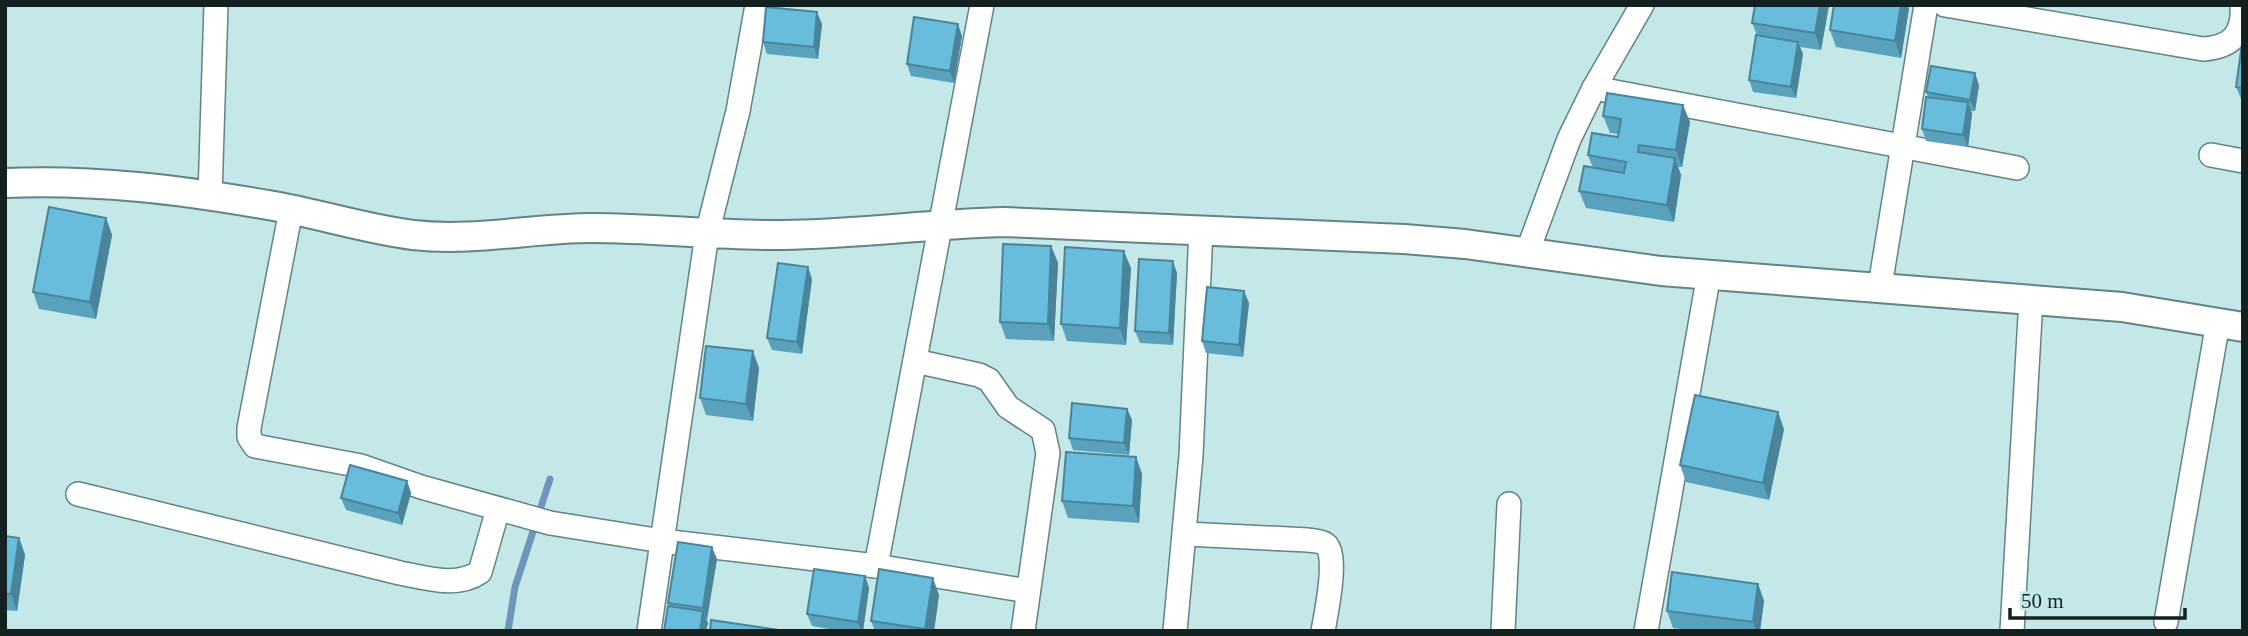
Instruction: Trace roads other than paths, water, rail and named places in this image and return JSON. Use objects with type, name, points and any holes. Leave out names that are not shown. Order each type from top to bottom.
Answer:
[{"type":"street","points":[[210,196],[216,5]]},
{"type":"street","points":[[649,631],[706,234],[738,111],[757,5]]},
{"type":"street","points":[[877,566],[982,5]]},
{"type":"street","points":[[1527,253],[1555,172],[1594,88],[1642,5]]},
{"type":"street","points":[[1880,286],[1927,5]]},
{"type":"street","points":[[1945,5],[2203,49],[2224,46],[2240,37],[2242,5]]},
{"type":"street","points":[[1594,88],[2017,168]]},
{"type":"street","points":[[2211,155],[2243,161]]},
{"type":"street","points":[[5,183],[111,184],[210,196],[412,235],[434,236],[477,237],[594,228],[706,234],[867,232],[941,224],[1201,229],[1416,240],[1589,263],[2122,307],[2231,324],[2166,622]]},
{"type":"street","points":[[291,210],[249,428],[251,443],[269,451],[361,466],[421,488],[550,523],[662,541],[877,566],[1028,591]]},
{"type":"street","points":[[1175,631],[1186,534],[1201,229]]},
{"type":"street","points":[[1646,631],[1709,274]]},
{"type":"street","points":[[2012,631],[2031,299]]},
{"type":"street","points":[[915,361],[979,375],[989,380],[1008,407],[1037,425],[1046,436],[1048,453],[1023,631]]},
{"type":"street","points":[[78,494],[400,573],[451,581],[472,577],[480,572],[509,512]]},
{"type":"street","points":[[1503,631],[1509,504]]},
{"type":"street","points":[[1186,534],[1324,543],[1331,551],[1332,566],[1324,631]]},
{"type":"waterway","points":[[508,631],[515,587],[550,479]]}]
